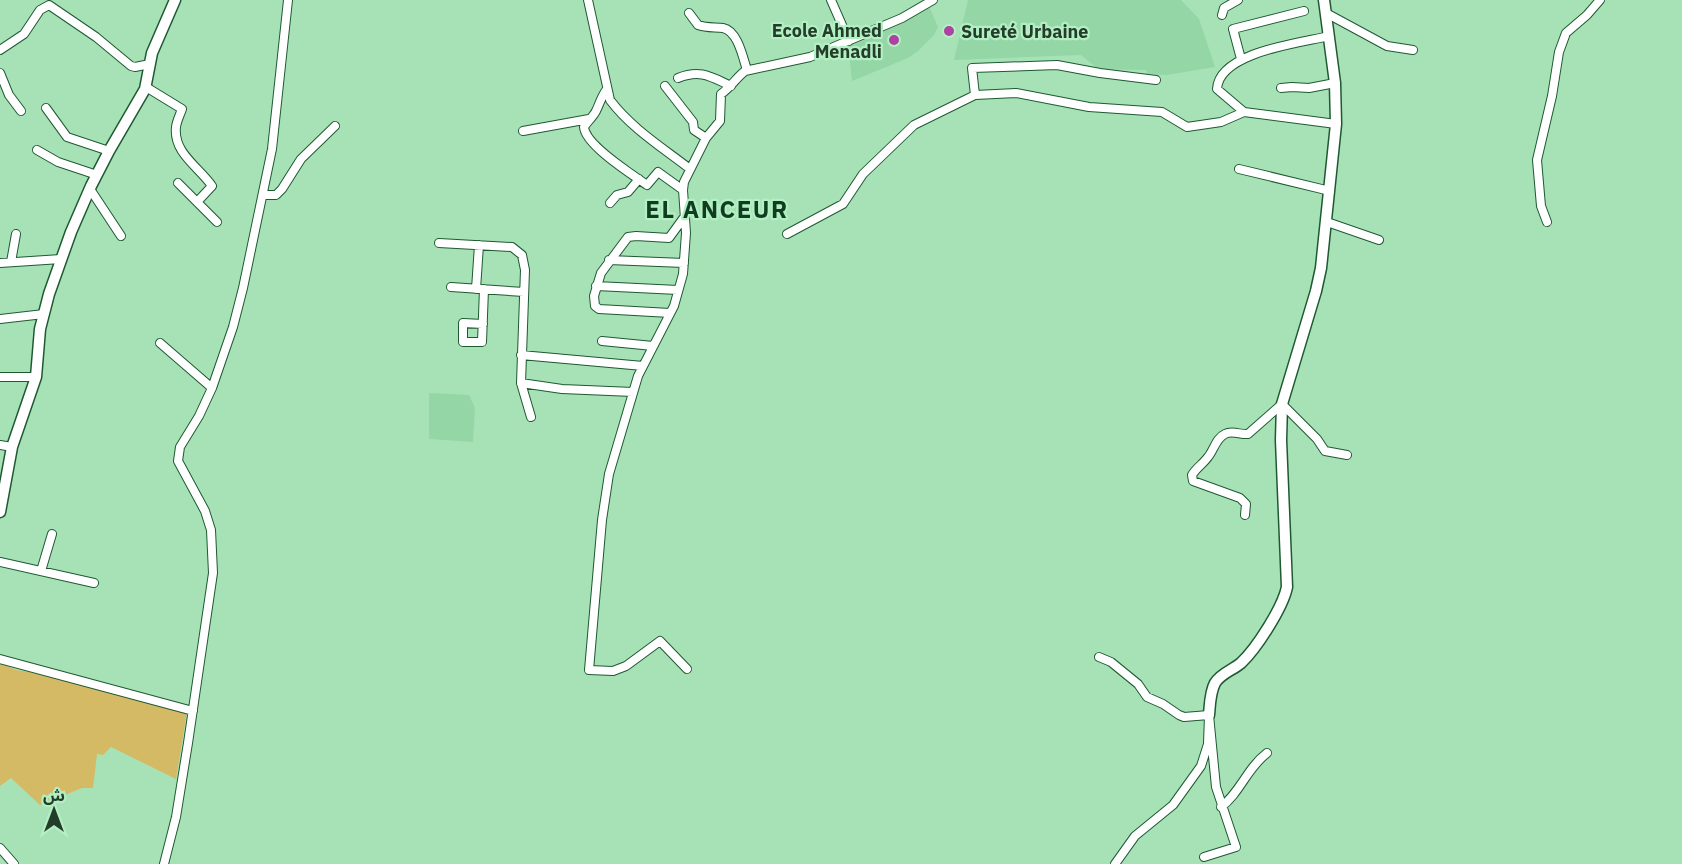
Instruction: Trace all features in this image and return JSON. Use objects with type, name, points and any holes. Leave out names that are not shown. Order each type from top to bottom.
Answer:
[{"type":"street","points":[[0,512],[12,447],[36,377],[40,329],[48,294],[90,189],[146,87],[152,53],[175,0]]},
{"type":"street","points":[[164,864],[176,817],[213,573],[211,530],[205,511],[178,461],[178,456],[180,447],[199,416],[212,388],[233,327],[263,195],[277,114],[288,0]]},
{"type":"street","points":[[588,0],[610,100],[620,113],[690,169]]},
{"type":"street","points":[[831,0],[849,41]]},
{"type":"street","points":[[687,669],[660,641],[626,666],[613,671],[589,670],[604,496],[633,392],[643,366],[670,313],[678,290],[684,263],[686,216],[683,190],[690,169],[705,138],[720,120],[721,94],[738,76],[747,70],[810,57],[902,18],[933,0]]},
{"type":"street","points":[[1222,15],[1224,8],[1238,0]]},
{"type":"street","points":[[1115,864],[1135,837],[1173,805],[1201,766],[1208,744],[1209,715],[1215,683],[1241,663],[1253,649],[1285,597],[1287,587],[1281,440],[1282,404],[1316,291],[1327,222],[1336,124],[1335,83],[1324,0]]},
{"type":"street","points":[[1547,222],[1541,206],[1537,160],[1552,96],[1559,52],[1566,33],[1600,0]]},
{"type":"street","points":[[0,50],[24,34],[40,10],[49,5],[96,37],[131,66],[135,68],[150,64]]},
{"type":"street","points":[[1240,59],[1233,28],[1304,11]]},
{"type":"street","points":[[688,13],[698,25],[724,28],[731,32],[747,70]]},
{"type":"street","points":[[1326,13],[1387,46],[1413,50]]},
{"type":"street","points":[[1245,112],[1217,89],[1222,74],[1240,59],[1329,36]]},
{"type":"street","points":[[975,95],[972,68],[1057,64],[1100,73],[1156,80]]},
{"type":"street","points":[[0,73],[9,95],[21,111]]},
{"type":"street","points":[[678,78],[690,73],[699,73],[731,86]]},
{"type":"street","points":[[1281,88],[1309,88],[1335,83]]},
{"type":"street","points":[[665,86],[693,122],[694,130],[705,138]]},
{"type":"street","points":[[146,87],[182,109],[176,130],[177,142],[181,152],[212,186],[197,202]]},
{"type":"street","points":[[607,89],[599,99],[595,114],[584,128],[587,136],[647,185],[658,172],[683,190]]},
{"type":"street","points":[[787,234],[843,204],[863,174],[914,125],[975,95],[1016,93],[1089,107],[1162,112],[1186,127],[1221,122],[1245,112],[1336,124]]},
{"type":"street","points":[[46,108],[67,137],[109,151]]},
{"type":"street","points":[[523,131],[589,119]]},
{"type":"street","points":[[263,195],[276,195],[301,159],[335,126]]},
{"type":"street","points":[[37,150],[58,162],[97,175]]},
{"type":"street","points":[[1239,169],[1330,191]]},
{"type":"street","points":[[610,203],[617,195],[628,192],[639,179]]},
{"type":"street","points":[[178,183],[217,222]]},
{"type":"street","points":[[90,189],[121,236]]},
{"type":"street","points":[[670,313],[596,308],[594,302],[596,286],[609,260],[625,240],[632,236],[669,238],[686,216]]},
{"type":"street","points":[[1327,222],[1379,240]]},
{"type":"street","points":[[11,261],[16,234]]},
{"type":"street","points":[[439,243],[512,247],[518,250],[524,261],[521,383],[531,417]]},
{"type":"street","points":[[479,245],[483,324]]},
{"type":"street","points":[[0,263],[61,259]]},
{"type":"street","points":[[609,260],[684,263]]},
{"type":"street","points":[[596,286],[678,290]]},
{"type":"street","points":[[451,287],[524,292]]},
{"type":"street","points":[[0,319],[44,314]]},
{"type":"street","points":[[602,340],[653,346]]},
{"type":"street","points":[[160,343],[212,388]]},
{"type":"street","points":[[521,355],[643,366]]},
{"type":"street","points":[[0,377],[36,377]]},
{"type":"street","points":[[521,383],[562,389],[633,392]]},
{"type":"street","points":[[1282,404],[1317,439],[1325,451],[1347,455]]},
{"type":"street","points":[[1245,515],[1245,501],[1197,484],[1192,475],[1206,460],[1223,434],[1231,432],[1248,434],[1282,404]]},
{"type":"street","points":[[0,445],[12,447]]},
{"type":"street","points":[[41,571],[52,534]]},
{"type":"street","points":[[0,562],[94,583]]},
{"type":"street","points":[[1099,657],[1111,662],[1138,684],[1147,697],[1179,715],[1184,717],[1209,715]]},
{"type":"street","points":[[0,659],[193,711]]},
{"type":"street","points":[[1204,857],[1236,847],[1216,787],[1209,715]]},
{"type":"street","points":[[1221,807],[1228,801],[1252,765],[1267,753]]},
{"type":"street","points":[[0,848],[15,864]]},
{"type":"shaded area","points":[[968,0],[1181,0],[1199,19],[1215,67],[1167,75],[1147,74],[1146,70],[1098,69],[1081,55],[954,60]]},
{"type":"shaded area","name":"Ecole Ahmed Menadli","points":[[929,6],[938,27],[934,35],[918,51],[908,58],[852,81],[848,44]]},
{"type":"shaded area","points":[[429,393],[469,395],[475,408],[473,442],[429,439]]},
{"type":"shaded area","points":[[0,662],[16,670],[47,674],[187,712],[176,779],[111,747],[103,755],[97,754],[93,788],[82,788],[40,805],[11,778],[0,786]]},
{"type":"place","name":"Sureté Urbaine","points":[[949,31]]},
{"type":"place","name":"Ecole Ahmed Menadli","points":[[894,40]]},
{"type":"district","name":"EL ANCEUR","points":[[717,209]]}]
